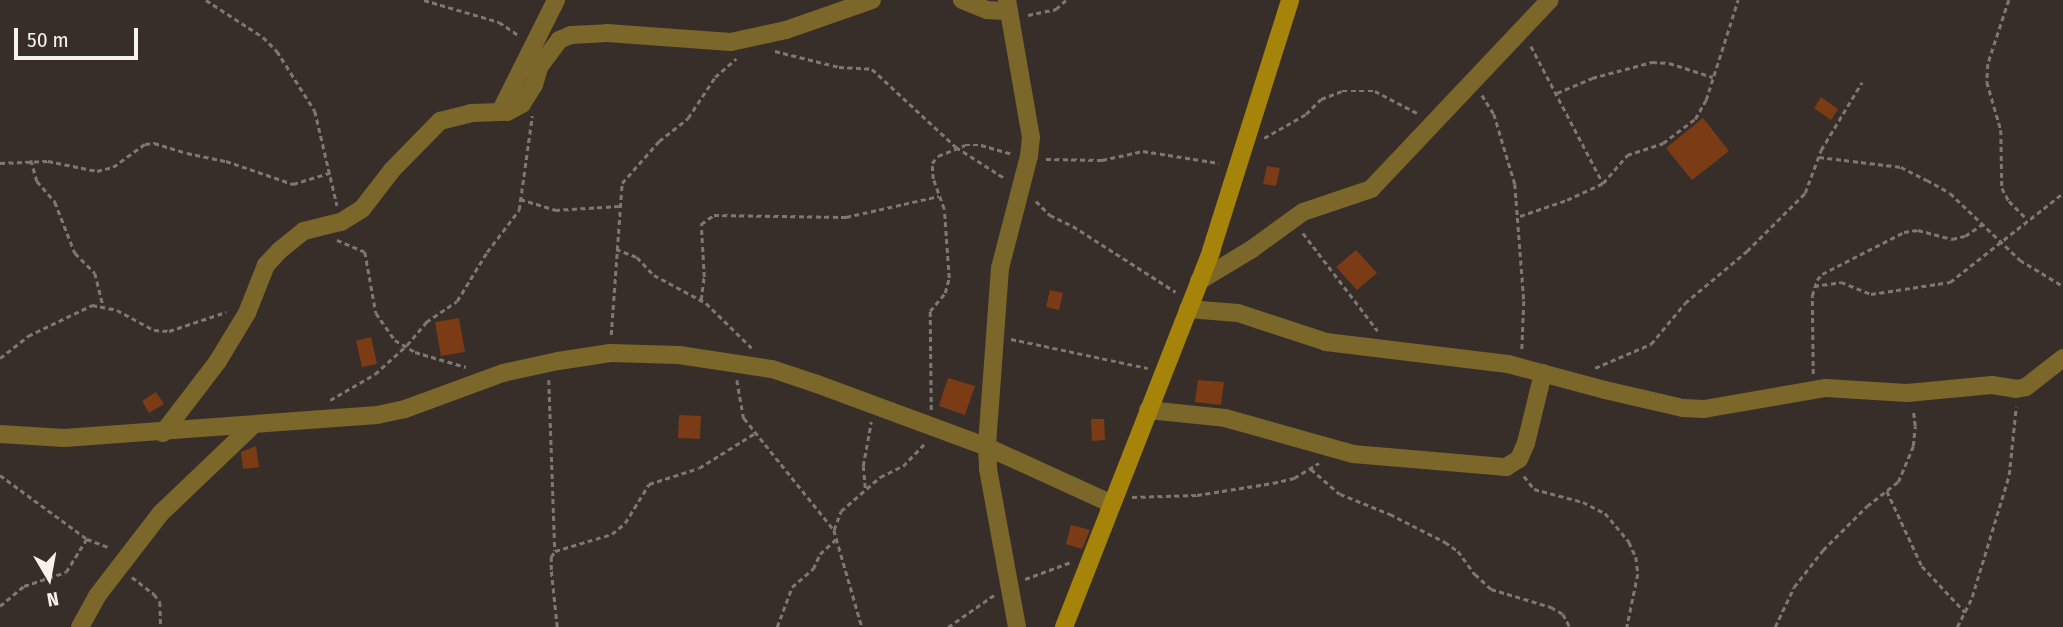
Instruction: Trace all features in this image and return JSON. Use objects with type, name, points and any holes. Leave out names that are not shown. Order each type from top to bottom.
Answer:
[{"type":"street","points":[[500,111],[556,0]]},
{"type":"street","points":[[163,433],[218,361],[247,313],[266,265],[291,240],[304,231],[341,222],[362,209],[392,170],[440,121],[471,113],[515,109],[530,92],[549,50],[559,40],[571,35],[607,33],[731,42],[786,30],[872,0]]},
{"type":"street","points":[[962,0],[987,10],[1009,9],[1030,114],[1029,158],[1000,268],[987,447],[1008,586],[1017,627]]},
{"type":"street","points":[[1064,627],[1148,410],[1165,374],[1199,281],[1290,0]]},
{"type":"street","points":[[1199,281],[1319,205],[1371,189],[1550,0]]},
{"type":"street","points":[[1189,306],[1238,313],[1326,342],[1397,349],[1521,368],[1683,408],[1704,409],[1843,388],[1907,393],[1992,385],[2016,390],[2026,387],[2063,358]]},
{"type":"street","points":[[0,434],[64,438],[163,433],[398,411],[492,377],[548,363],[610,353],[679,355],[766,368],[934,426],[1113,500]]},
{"type":"street","points":[[1148,410],[1225,418],[1327,448],[1466,466],[1506,467],[1519,459],[1526,443],[1543,373]]},
{"type":"street","points":[[80,627],[97,596],[122,561],[202,471],[253,425]]},
{"type":"path","points":[[206,0],[263,37],[277,51],[315,111],[341,222]]},
{"type":"path","points":[[424,0],[499,22],[534,45]]},
{"type":"path","points":[[1009,9],[1056,9],[1066,0]]},
{"type":"path","points":[[1520,216],[1567,201],[1603,183],[1627,155],[1664,142],[1695,119],[1703,109],[1738,0]]},
{"type":"path","points":[[2009,0],[1988,64],[1987,82],[2001,130],[1999,174],[2002,188],[2009,201],[2027,219]]},
{"type":"path","points":[[1524,27],[1534,55],[1557,93],[1603,183]]},
{"type":"path","points":[[772,50],[839,67],[872,69],[956,147],[1002,176],[1050,215],[1073,226],[1189,306]]},
{"type":"path","points":[[610,353],[622,183],[659,141],[688,118],[715,77],[738,58]]},
{"type":"path","points":[[1557,93],[1592,78],[1652,62],[1669,63],[1713,77]]},
{"type":"path","points":[[1472,82],[1494,114],[1515,184],[1520,216],[1524,301],[1521,368]]},
{"type":"path","points":[[1565,379],[1651,344],[1685,303],[1746,251],[1805,193],[1819,157],[1862,82]]},
{"type":"path","points":[[834,530],[841,511],[880,477],[903,466],[934,426],[930,311],[944,293],[949,278],[944,209],[933,179],[932,163],[956,147],[981,145],[1029,158],[1065,161],[1102,160],[1143,151],[1238,160],[1306,114],[1321,99],[1342,91],[1375,91],[1434,123]]},
{"type":"path","points":[[311,420],[327,402],[375,374],[407,345],[426,323],[457,301],[486,252],[519,211],[532,125],[530,92]]},
{"type":"path","points":[[0,163],[31,160],[64,163],[97,172],[113,167],[145,144],[154,142],[187,153],[226,161],[293,184],[330,173]]},
{"type":"path","points":[[1819,157],[1901,167],[1950,193],[1984,223],[2020,261],[2063,286]]},
{"type":"path","points":[[31,160],[37,181],[55,202],[75,253],[95,273],[103,306]]},
{"type":"path","points":[[1814,286],[1841,282],[1871,294],[1950,282],[2063,193]]},
{"type":"path","points":[[701,300],[704,277],[701,223],[714,215],[846,217],[939,197]]},
{"type":"path","points":[[520,200],[555,210],[619,206]]},
{"type":"path","points":[[1293,219],[1367,318],[1397,349]]},
{"type":"path","points":[[1812,391],[1814,286],[1830,269],[1904,232],[1918,230],[1952,239],[1965,236],[1984,223]]},
{"type":"path","points":[[321,227],[344,244],[353,245],[365,252],[376,313],[395,340],[415,352],[492,377]]},
{"type":"path","points":[[616,248],[638,257],[654,275],[701,300],[739,332],[766,368]]},
{"type":"path","points":[[0,358],[27,335],[86,307],[103,306],[117,310],[153,330],[169,331],[225,312],[247,313]]},
{"type":"path","points":[[994,335],[1140,366],[1165,374]]},
{"type":"path","points":[[734,362],[744,418],[834,530],[862,627]]},
{"type":"path","points":[[548,363],[555,551],[551,557],[551,570],[557,627]]},
{"type":"path","points":[[1957,627],[1965,612],[2008,475],[2016,390]]},
{"type":"path","points":[[1775,627],[1794,587],[1810,566],[1848,524],[1898,482],[1913,446],[1915,426],[1907,393]]},
{"type":"path","points":[[866,490],[863,466],[873,405]]},
{"type":"path","points":[[555,551],[612,534],[625,523],[649,484],[699,468],[755,433]]},
{"type":"path","points":[[1113,500],[1197,495],[1294,478],[1320,462],[1327,448]]},
{"type":"path","points":[[1519,459],[1529,486],[1583,502],[1605,513],[1629,542],[1636,557],[1638,574],[1627,627]]},
{"type":"path","points":[[1311,469],[1340,494],[1390,514],[1445,542],[1458,551],[1475,575],[1491,589],[1551,607],[1563,614],[1570,627]]},
{"type":"path","points":[[0,475],[87,539],[122,561],[160,602],[161,627]]},
{"type":"path","points":[[1887,491],[1922,566],[1965,612]]},
{"type":"path","points":[[777,627],[792,587],[813,569],[820,554],[836,538]]},
{"type":"path","points":[[0,606],[24,586],[66,572],[87,539]]},
{"type":"path","points":[[948,627],[1008,586],[1040,572],[1091,557]]},
{"type":"building","points":[[1821,97],[1838,109],[1831,120],[1814,108]]},
{"type":"building","points":[[1703,118],[1729,151],[1692,180],[1666,148]]},
{"type":"building","points":[[1267,166],[1280,168],[1276,186],[1263,184]]},
{"type":"building","points":[[1356,250],[1377,273],[1357,290],[1336,267]]},
{"type":"building","points":[[1050,290],[1063,293],[1059,310],[1046,307]]},
{"type":"building","points":[[459,318],[465,352],[441,356],[435,322]]},
{"type":"building","points":[[371,337],[377,364],[362,367],[356,341]]},
{"type":"building","points":[[948,378],[975,386],[965,415],[939,406]]},
{"type":"building","points":[[1198,380],[1224,382],[1221,405],[1195,402]]},
{"type":"building","points":[[156,392],[164,404],[149,413],[142,401]]},
{"type":"building","points":[[679,415],[701,416],[700,439],[678,438]]},
{"type":"building","points":[[1091,419],[1104,419],[1105,440],[1092,441]]},
{"type":"building","points":[[256,446],[259,467],[243,469],[241,452]]},
{"type":"building","points":[[1071,525],[1090,530],[1082,549],[1066,544]]}]
